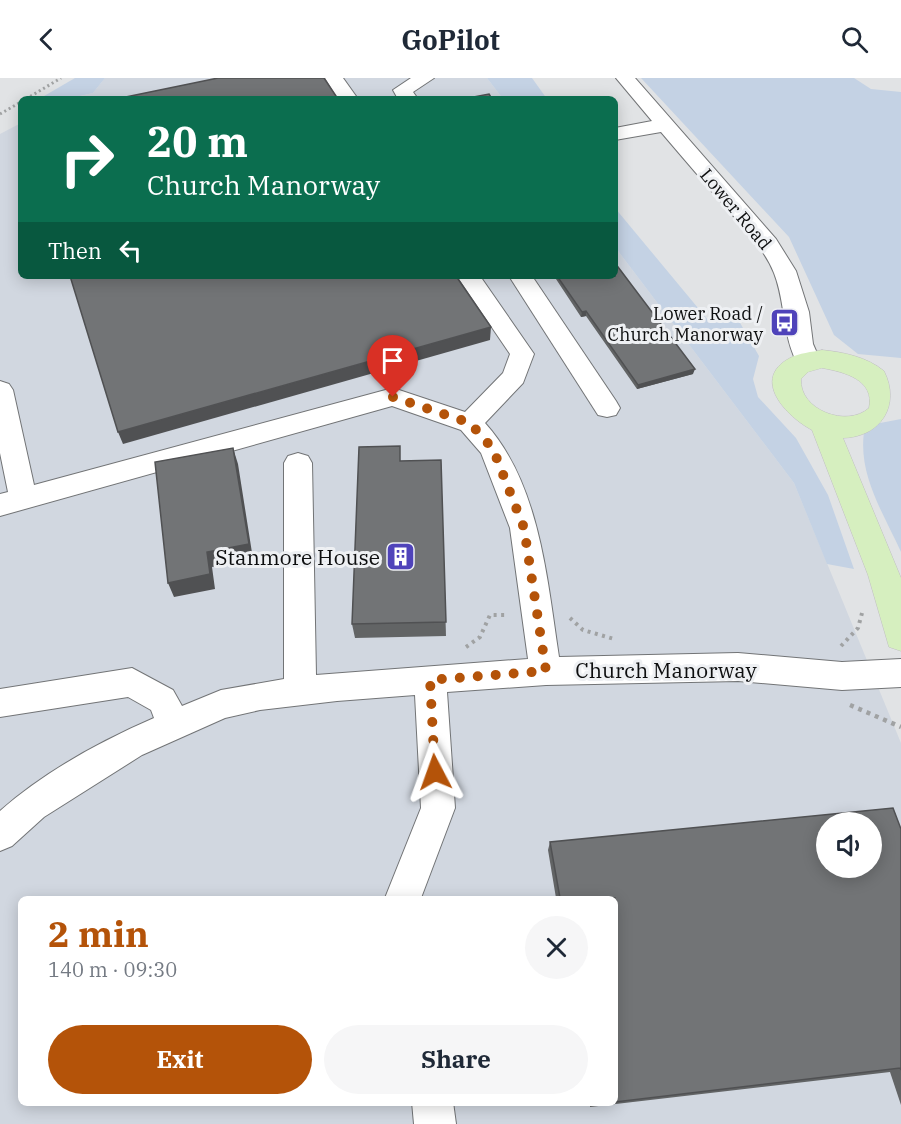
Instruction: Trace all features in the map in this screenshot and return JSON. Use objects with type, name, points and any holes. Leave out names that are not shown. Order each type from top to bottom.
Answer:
[{"type":"main road","points":[[858,366],[872,375],[892,409],[874,421],[848,428],[825,424],[802,414],[791,402],[785,386],[787,374],[808,360],[839,360],[858,366],[901,373]]},
{"type":"main road","points":[[825,424],[884,575],[901,636]]},
{"type":"street","points":[[334,78],[346,96]]},
{"type":"street","points":[[406,96],[402,90],[425,78]]},
{"type":"street","name":"Lower Road","points":[[625,78],[765,239],[776,255],[785,271],[797,312],[801,344],[808,360]]},
{"type":"street","points":[[618,133],[665,125]]},
{"type":"street","points":[[470,279],[522,354]]},
{"type":"street","points":[[522,279],[607,408]]},
{"type":"street","points":[[522,354],[563,343]]},
{"type":"street","points":[[470,423],[514,377],[522,354]]},
{"type":"street","points":[[0,390],[12,501],[393,397],[470,423],[493,449],[524,528],[546,671]]},
{"type":"street","points":[[298,463],[300,691]]},
{"type":"street","name":"Church Manorway","points":[[0,834],[32,805],[130,744],[221,704],[260,696],[546,671],[738,667],[842,676],[901,673]]},
{"type":"street","points":[[404,896],[438,808],[430,680]]},
{"type":"street","points":[[0,703],[132,682],[162,700],[174,724]]},
{"type":"street","points":[[433,1106],[435,1124]]},
{"type":"path","points":[[31,96],[61,78]]},
{"type":"path","points":[[0,114],[18,104]]},
{"type":"path","points":[[837,648],[846,643],[858,628],[863,608]]},
{"type":"path","points":[[564,614],[583,630]]},
{"type":"path","points":[[480,637],[490,615]]},
{"type":"path","points":[[848,702],[850,706],[901,727]]},
{"type":"shaded area","points":[[75,78],[105,78],[93,93],[80,96],[44,96]]},
{"type":"shaded area","points":[[105,78],[487,78],[501,96],[80,96],[93,93]]},
{"type":"shaded area","points":[[487,78],[532,78],[545,96],[501,96]]},
{"type":"shaded area","points":[[641,78],[854,78],[871,89],[901,92],[901,358],[858,354],[834,335],[789,237]]},
{"type":"shaded area","points":[[18,125],[18,279],[618,279],[618,251],[794,483],[901,743],[901,1124],[0,1124],[0,134]]},
{"type":"shaded area","points":[[618,212],[708,320],[735,314],[759,356],[753,379],[758,397],[796,438],[828,495],[854,569],[827,564],[794,483],[618,251]]},
{"type":"shaded area","points":[[901,419],[901,552],[874,494],[863,448],[864,432],[875,424]]},
{"type":"building","points":[[218,78],[324,78],[336,96],[131,96]]},
{"type":"building","points":[[618,267],[695,369],[638,385],[586,311],[582,312],[559,279],[618,279]]},
{"type":"building","points":[[71,279],[458,279],[491,327],[118,432]]},
{"type":"building","name":"Stanmore House","points":[[400,446],[400,461],[441,460],[446,622],[352,624],[359,447]]},
{"type":"building","points":[[233,448],[249,544],[207,552],[210,574],[168,583],[155,462]]},
{"type":"building","points":[[893,808],[901,829],[901,1070],[900,1068],[618,1102],[618,896],[560,896],[550,842],[816,816],[816,878],[882,878],[882,812],[853,812]]},
{"type":"place","name":"Lower Road / Church Manorway","points":[[784,323]]},
{"type":"place","name":"Stanmore House","points":[[401,557]]},
{"type":"route","points":[[393,397],[470,423],[493,449],[524,528],[546,671],[430,680],[435,772]]}]
